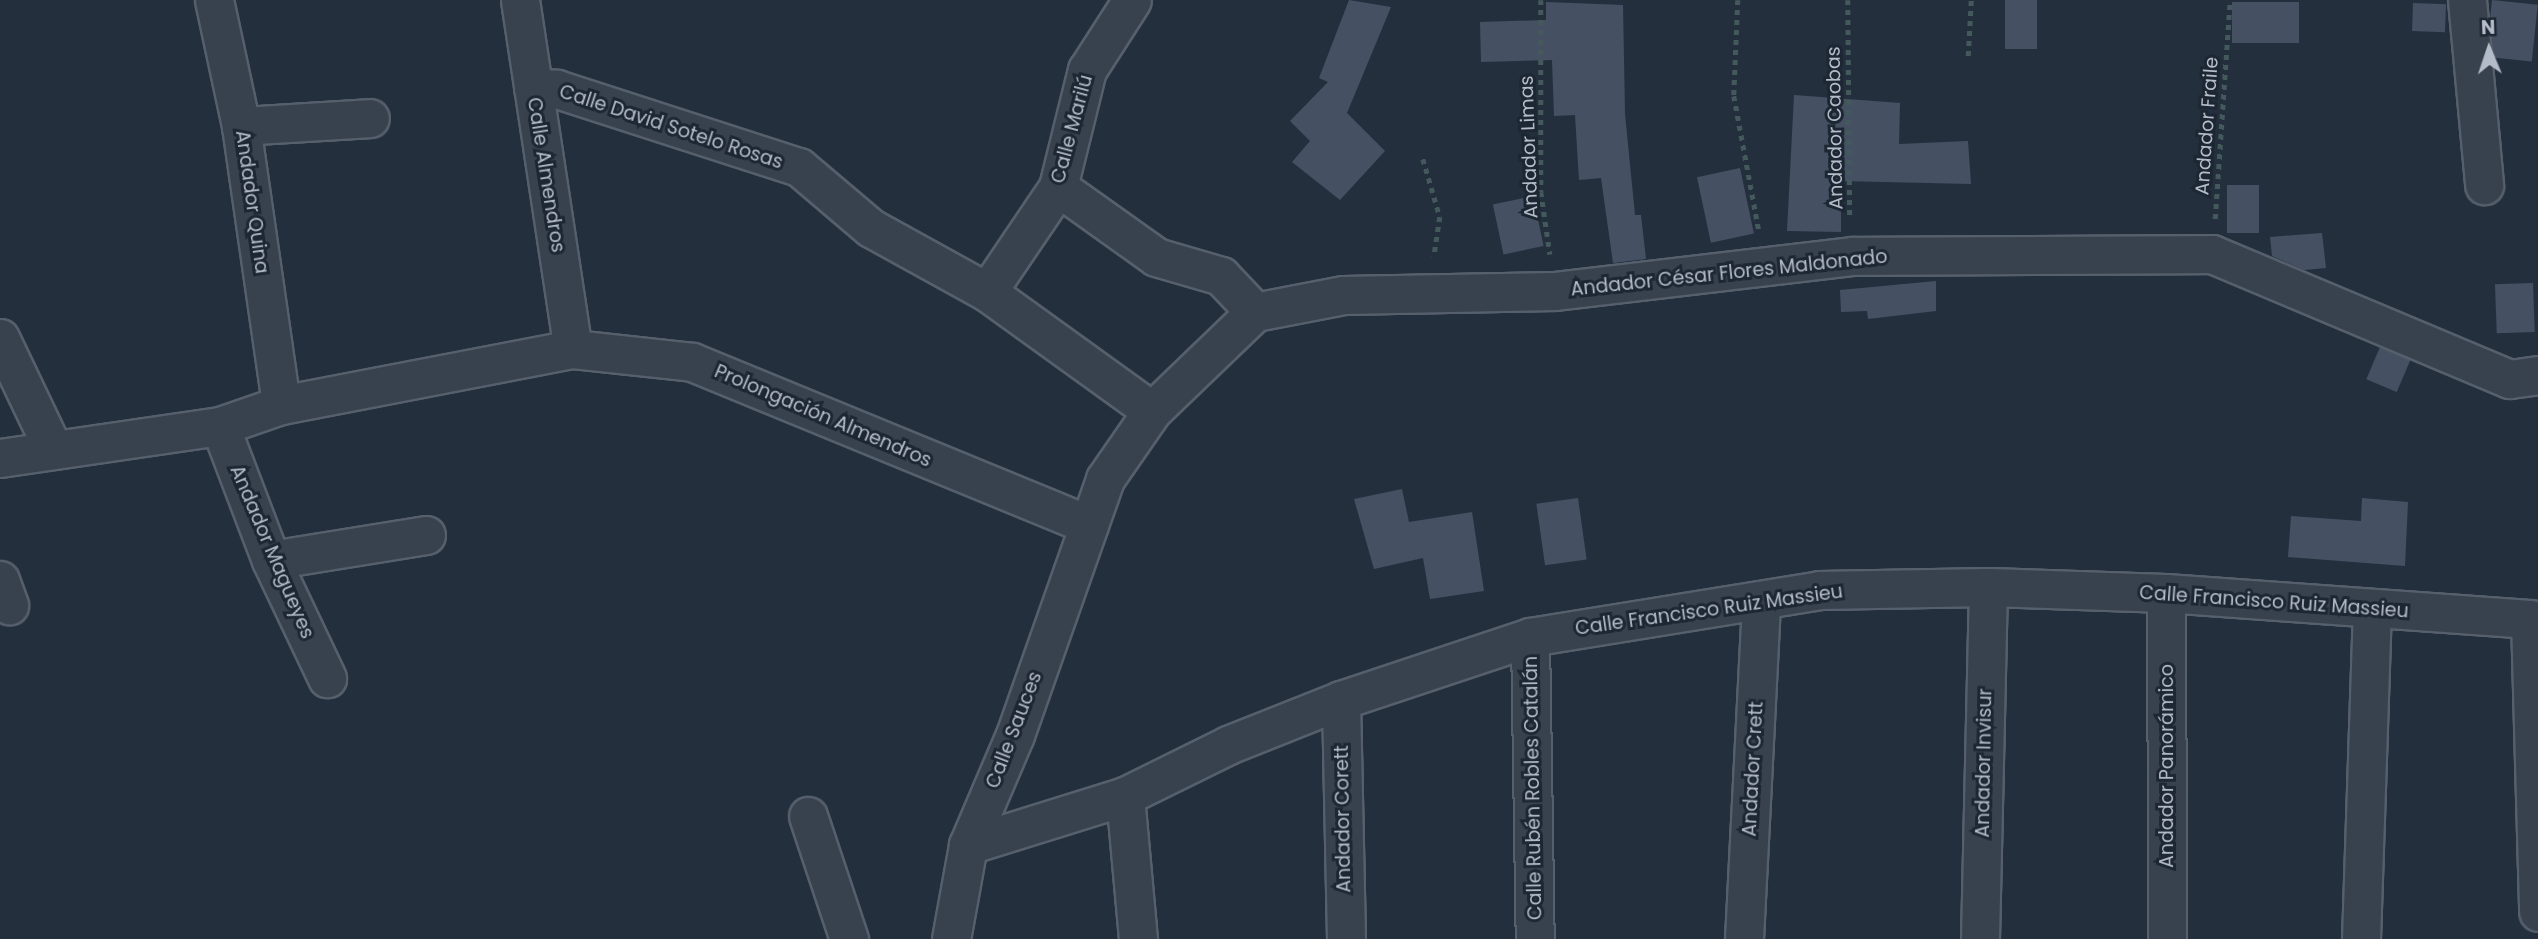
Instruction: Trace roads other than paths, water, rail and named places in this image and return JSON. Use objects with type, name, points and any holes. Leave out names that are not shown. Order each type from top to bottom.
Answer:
[{"type":"street","name":"Andador Quina","points":[[214,0],[241,126],[281,405]]},
{"type":"street","name":"Calle Almendros","points":[[520,0],[573,349]]},
{"type":"street","name":"Calle Marilú","points":[[987,292],[1058,187],[1087,70],[1132,0]]},
{"type":"street","points":[[2467,0],[2484,185]]},
{"type":"street","name":"Calle David Sotelo Rosas","points":[[533,88],[557,89],[799,167],[871,228],[987,292],[1152,411]]},
{"type":"street","points":[[241,126],[370,118]]},
{"type":"street","points":[[1058,187],[1156,257],[1221,276],[1255,312],[1152,411],[1105,479],[1089,525]]},
{"type":"street","name":"Andador César Flores Maldonado","points":[[1255,312],[1343,295],[1428,296],[1555,291],[1852,256],[2212,254],[2510,379],[2538,375]]},
{"type":"street","points":[[0,338],[52,449]]},
{"type":"street","name":"Prolongación Almendros","points":[[0,458],[220,426],[281,405],[573,349],[692,362],[1089,525]]},
{"type":"street","name":"Andador Magueyes","points":[[220,426],[271,560],[327,678]]},
{"type":"street","name":"Calle Sauces","points":[[951,939],[968,845],[1015,735],[1089,525]]},
{"type":"street","points":[[271,560],[426,535]]},
{"type":"street","name":"Calle Francisco Ruiz Massieu","points":[[968,845],[1125,796],[1227,745],[1341,700],[1530,637],[1819,590],[1988,587],[2166,593],[2371,610],[2530,619],[2538,912]]},
{"type":"street","name":"Andador Invisur","points":[[1980,939],[1988,587]]},
{"type":"street","name":"Andador Panorámico","points":[[2166,593],[2167,939]]},
{"type":"street","name":"Andador Crett","points":[[1744,939],[1761,600]]},
{"type":"street","points":[[2361,939],[2371,610]]},
{"type":"street","name":"Calle Rubén Robles Catalán","points":[[1530,637],[1535,939]]},
{"type":"street","name":"Andador Corett","points":[[1341,700],[1346,939]]},
{"type":"street","points":[[1125,796],[1138,939]]},
{"type":"street","points":[[808,816],[849,939]]}]
